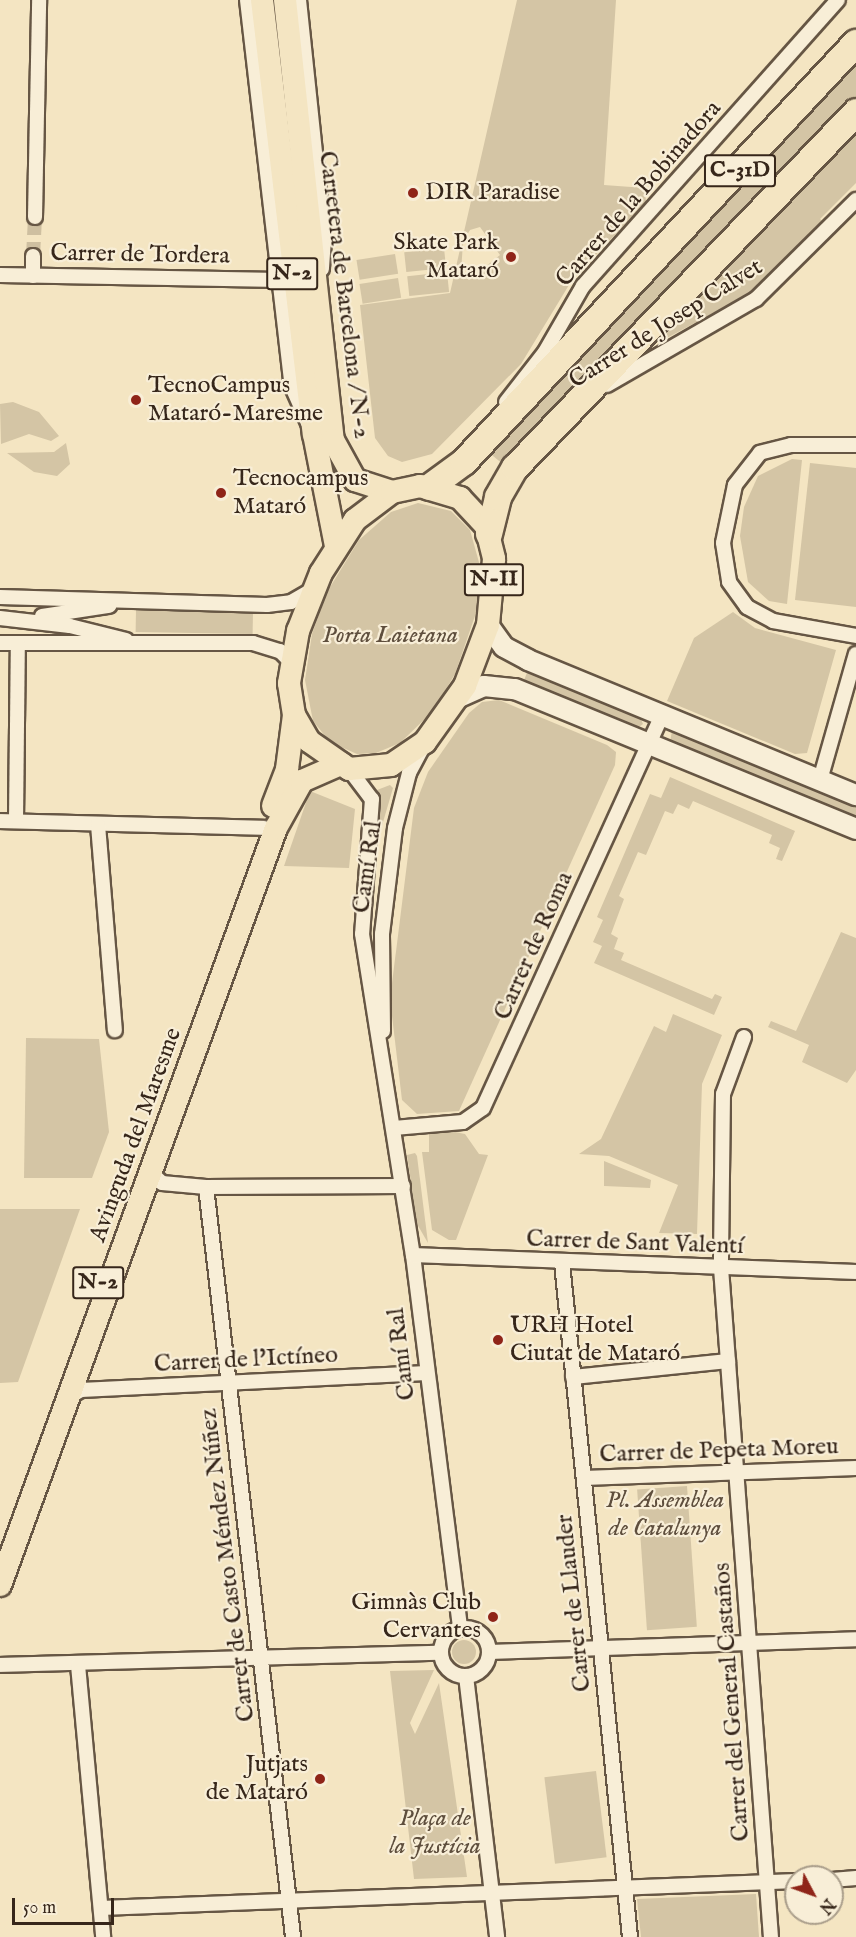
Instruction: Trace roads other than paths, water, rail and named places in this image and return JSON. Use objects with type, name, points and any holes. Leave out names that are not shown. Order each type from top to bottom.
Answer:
[{"type":"highway","name":"C-31D","points":[[491,431],[619,294],[722,192],[856,43]]},
{"type":"highway","name":"C-31D","points":[[489,534],[493,510],[509,476],[856,112]]},
{"type":"highway","points":[[430,487],[457,469],[491,431]]},
{"type":"main road","name":"Carretera de Barcelona / N-2","points":[[262,0],[314,434],[336,546]]},
{"type":"main road","name":"Carretera de Barcelona / N-2","points":[[285,0],[316,300],[338,458],[358,483],[392,492]]},
{"type":"main road","points":[[345,766],[309,741],[294,715],[292,663],[312,589],[336,546],[366,509],[392,492],[430,487]]},
{"type":"main road","name":"N-II","points":[[345,766],[391,765],[425,742],[459,697],[488,626],[494,572],[489,534],[470,506],[430,487]]},
{"type":"main road","name":"Avinguda del Maresme","points":[[0,1548],[287,769],[294,715]]},
{"type":"main road","name":"Avinguda del Maresme","points":[[0,1585],[282,812],[302,781],[345,766]]},
{"type":"street","points":[[34,217],[39,0]]},
{"type":"street","points":[[247,0],[292,387],[314,434]]},
{"type":"street","points":[[299,0],[324,238],[316,300]]},
{"type":"street","name":"Carrer de la Bobinadora","points":[[491,431],[583,286],[838,0]]},
{"type":"street","name":"Carrer de Josep Calvet","points":[[840,220],[856,200]]},
{"type":"street","name":"Carrer de Josep Calvet","points":[[566,414],[655,354],[756,299],[856,207]]},
{"type":"street","points":[[33,256],[33,276]]},
{"type":"street","name":"Carrer de Tordera","points":[[0,275],[280,280]]},
{"type":"street","points":[[856,445],[791,445],[760,453],[735,485],[723,543],[729,582],[747,608],[773,621],[856,636]]},
{"type":"street","points":[[0,597],[281,604],[312,589]]},
{"type":"street","points":[[16,619],[133,601]]},
{"type":"street","points":[[0,618],[131,641]]},
{"type":"street","points":[[488,626],[512,653],[856,795]]},
{"type":"street","points":[[0,643],[131,641],[253,643],[280,651],[292,663]]},
{"type":"street","points":[[16,821],[18,643]]},
{"type":"street","points":[[820,780],[856,654]]},
{"type":"street","points":[[459,697],[484,686],[504,686],[856,829]]},
{"type":"street","name":"Carrer de Roma","points":[[394,1128],[463,1122],[483,1108],[662,715]]},
{"type":"street","name":"Camí Ral","points":[[385,1075],[382,934],[401,801],[425,742]]},
{"type":"street","name":"Camí Ral","points":[[345,766],[372,799],[362,933],[403,1186],[460,1628]]},
{"type":"street","points":[[0,821],[264,828]]},
{"type":"street","points":[[98,825],[115,1030]]},
{"type":"street","name":"Carrer del General Castaños","points":[[744,1037],[723,1094],[721,1268],[771,1937]]},
{"type":"street","points":[[151,1173],[162,1183],[206,1187],[403,1186]]},
{"type":"street","name":"Carrer de Casto Méndez Núñez","points":[[206,1187],[293,1937]]},
{"type":"street","name":"Carrer de Sant Valentí","points":[[412,1255],[562,1263],[856,1272]]},
{"type":"street","name":"Carrer de Llauder","points":[[562,1263],[630,1937]]},
{"type":"street","points":[[573,1377],[728,1361]]},
{"type":"street","name":"Carrer de l'Ictíneo","points":[[69,1397],[81,1390],[427,1373]]},
{"type":"street","name":"Carrer de Pepeta Moreu","points":[[584,1478],[856,1468]]},
{"type":"street","points":[[460,1628],[481,1633],[489,1652],[480,1670],[466,1676],[448,1670],[440,1653],[445,1637],[460,1628]]},
{"type":"street","points":[[489,1652],[856,1639]]},
{"type":"street","points":[[0,1665],[78,1665],[440,1653]]},
{"type":"street","points":[[78,1665],[103,1937]]},
{"type":"street","points":[[466,1676],[497,1937]]},
{"type":"street","points":[[101,1908],[784,1881]]},
{"type":"tunnel","points":[[33,256],[35,217]]},
{"type":"place","name":"DIR Paradise","points":[[413,193]]},
{"type":"place","name":"Skate Park Mataró","points":[[511,257]]},
{"type":"place","name":"TecnoCampus Mataró-Maresme","points":[[136,400]]},
{"type":"place","name":"Tecnocampus Mataró","points":[[221,493]]},
{"type":"place","name":"URH Hotel Ciutat de Mataró","points":[[498,1340]]},
{"type":"place","name":"Gimnàs Club Cervantes","points":[[493,1617]]},
{"type":"place","name":"Jutjats de Mataró","points":[[320,1779]]},
{"type":"park label","name":"Porta Laietana","points":[[390,636]]},
{"type":"park label","name":"Pl. Assemblea de Catalunya","points":[[665,1515]]},
{"type":"park label","name":"Plaça de la Justícia","points":[[435,1833]]}]
